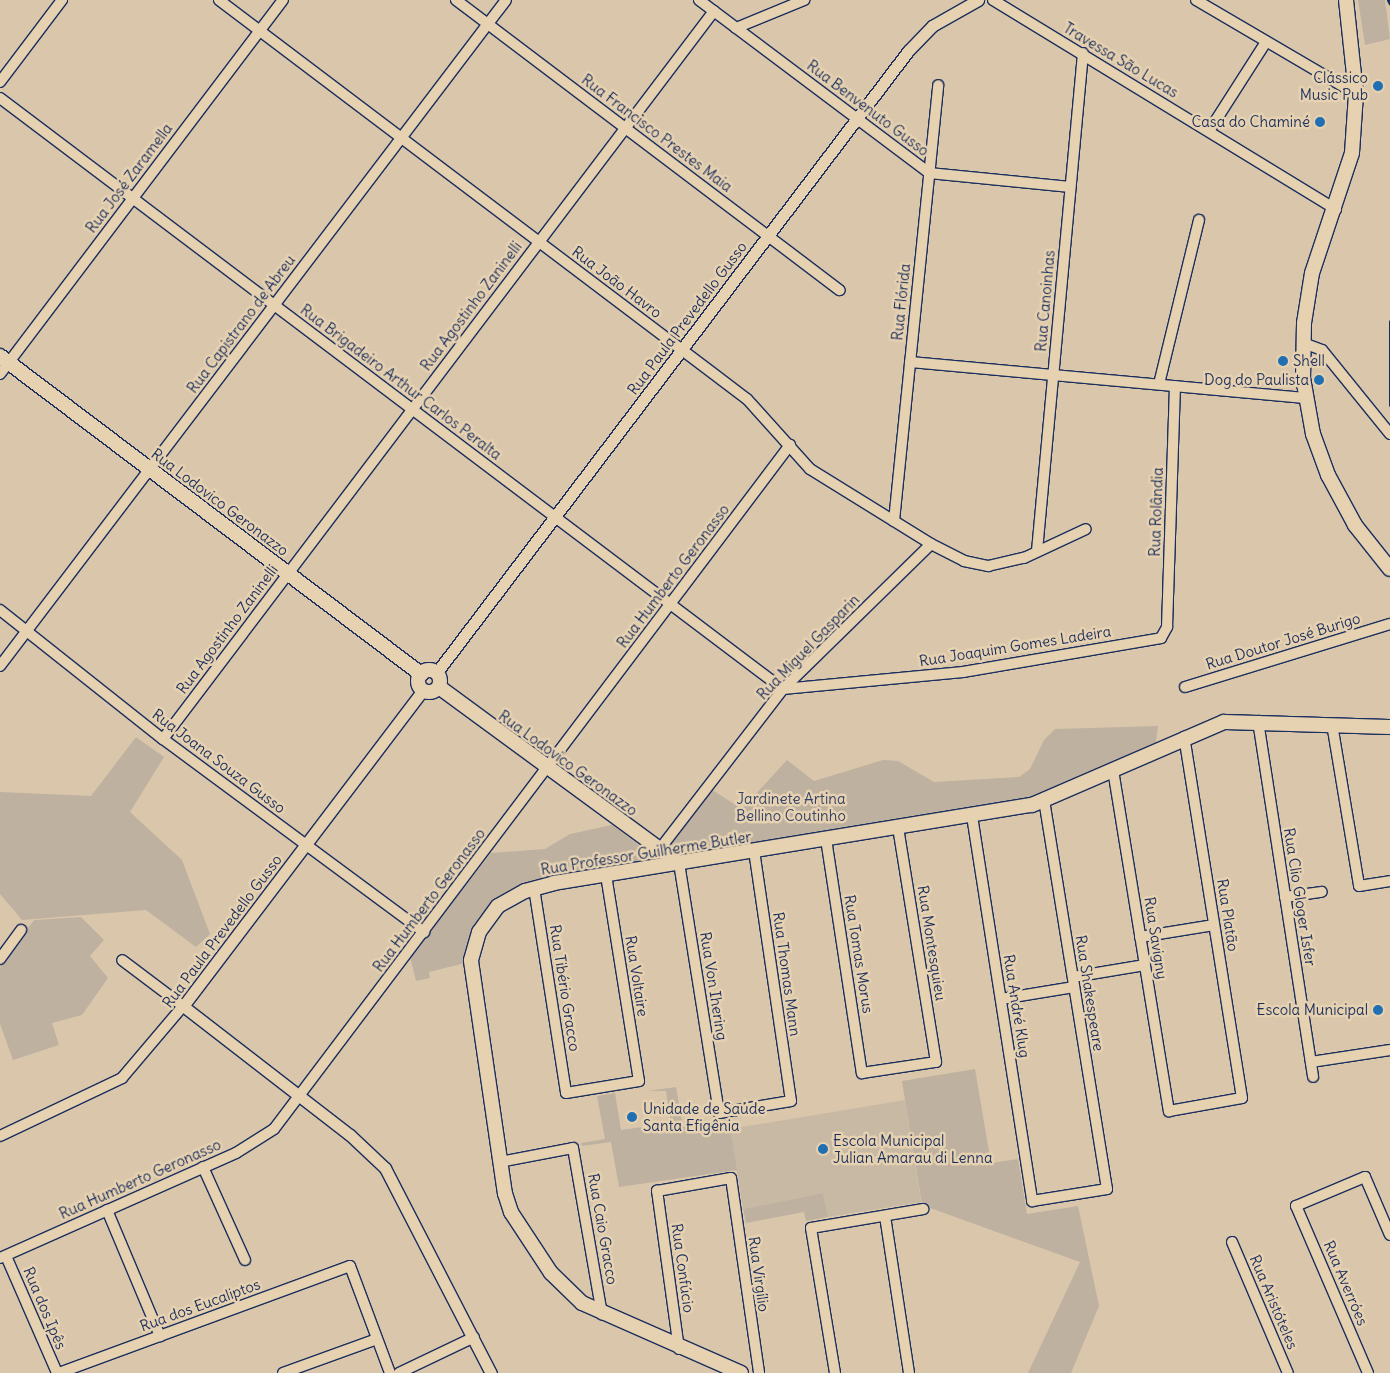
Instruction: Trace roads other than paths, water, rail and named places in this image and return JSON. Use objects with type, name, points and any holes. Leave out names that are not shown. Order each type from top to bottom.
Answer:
[{"type":"main road","points":[[1346,0],[1356,94],[1352,153],[1336,209],[1312,273],[1302,343],[1305,398],[1313,434],[1336,492],[1390,568]]},
{"type":"main road","name":"Rua Lodovico Geronazzo","points":[[4,360],[420,674]]},
{"type":"main road","points":[[437,672],[439,687],[423,690],[418,684],[420,674],[437,672]]},
{"type":"main road","name":"Rua Lodovico Geronazzo","points":[[439,687],[679,863]]},
{"type":"main road","name":"Rua Professor Guilherme Butler","points":[[741,1373],[679,1349],[602,1315],[570,1294],[551,1273],[507,1203],[472,951],[479,932],[498,906],[534,888],[972,816],[1044,802],[1184,737],[1224,722],[1258,721],[1390,727]]},
{"type":"street","points":[[0,82],[62,0]]},
{"type":"street","name":"Rua João Havro","points":[[219,0],[755,406],[810,469],[931,544],[964,561],[988,566],[1037,551],[1086,529]]},
{"type":"street","name":"Rua José Zaramella","points":[[0,374],[4,360],[133,198],[283,0]]},
{"type":"street","name":"Rua Francisco Prestes Maia","points":[[456,0],[840,290]]},
{"type":"street","name":"Rua Capistrano de Abreu","points":[[0,666],[506,0]]},
{"type":"street","name":"Rua Benvenuto Gusso","points":[[700,0],[929,173],[1070,187]]},
{"type":"street","points":[[736,28],[804,0]]},
{"type":"street","name":"Rua Paula Prevedello Gusso","points":[[437,672],[920,38],[944,18],[978,0]]},
{"type":"street","name":"Travessa São Lucas","points":[[993,0],[1336,209]]},
{"type":"street","points":[[1196,0],[1356,94]]},
{"type":"street","name":"Rua Agostinho Zaninelli","points":[[163,739],[714,11]]},
{"type":"street","points":[[1209,131],[1266,42]]},
{"type":"street","name":"Rua Canoinhas","points":[[1037,551],[1082,53]]},
{"type":"street","name":"Rua Flórida","points":[[894,521],[938,86]]},
{"type":"street","name":"Rua Brigadeiro Arthur Carlos Peralta","points":[[0,98],[783,689]]},
{"type":"street","points":[[1159,384],[1199,220]]},
{"type":"street","points":[[1302,343],[1322,350],[1390,434]]},
{"type":"street","points":[[910,362],[1305,398]]},
{"type":"street","name":"Rua Rolândia","points":[[1161,638],[1167,627],[1175,386]]},
{"type":"street","name":"Rua Humberto Geronasso","points":[[3,1257],[203,1168],[262,1139],[300,1096],[790,446]]},
{"type":"street","name":"Rua Miguel Gasparin","points":[[659,850],[783,689],[931,544]]},
{"type":"street","name":"Rua Joana Souza Gusso","points":[[0,610],[163,739],[424,932]]},
{"type":"street","name":"Rua Doutor José Burigo","points":[[1185,687],[1390,624]]},
{"type":"street","name":"Rua Joaquim Gomes Ladeira","points":[[783,689],[971,671],[1161,638]]},
{"type":"street","name":"Rua Paula Prevedello Gusso","points":[[0,1136],[122,1078],[183,1006],[423,690]]},
{"type":"street","name":"Rua Clio Gloger Isfer","points":[[1258,721],[1314,1077]]},
{"type":"street","points":[[1332,724],[1358,886],[1390,881]]},
{"type":"street","name":"Rua Platão","points":[[1169,1111],[1242,1098],[1184,737]]},
{"type":"street","name":"Rua Savigny","points":[[1113,770],[1169,1111]]},
{"type":"street","name":"Rua Shakespeare","points":[[1032,1201],[1107,1189],[1044,802]]},
{"type":"street","name":"Rua André Klug","points":[[972,816],[1032,1201]]},
{"type":"street","name":"Rua Montesquieu","points":[[862,1073],[936,1062],[898,828]]},
{"type":"street","name":"Rua Tomas Morus","points":[[826,839],[862,1073]]},
{"type":"street","name":"Rua Thomas Mann","points":[[719,1113],[791,1101],[754,851]]},
{"type":"street","name":"Rua Von Ihering","points":[[679,863],[719,1113]]},
{"type":"street","name":"Rua Voltaire","points":[[566,1093],[639,1081],[606,875]]},
{"type":"street","name":"Rua Tibério Gracco","points":[[534,888],[566,1093]]},
{"type":"street","points":[[1285,897],[1322,892]]},
{"type":"street","points":[[1140,938],[1214,924]]},
{"type":"street","points":[[0,959],[22,930]]},
{"type":"street","points":[[122,960],[300,1096],[385,1168],[491,1373]]},
{"type":"street","points":[[1001,999],[1145,965]]},
{"type":"street","points":[[1311,1062],[1390,1050]]},
{"type":"street","name":"Rua Caio Gracco","points":[[500,1162],[574,1148],[602,1315]]},
{"type":"street","points":[[203,1168],[245,1260]]},
{"type":"street","name":"Rua Averróes","points":[[1368,1373],[1296,1206],[1365,1177],[1390,1235]]},
{"type":"street","name":"Rua Confúcio","points":[[679,1349],[657,1191],[731,1178]]},
{"type":"street","name":"Rua Virgílio","points":[[731,1178],[759,1373]]},
{"type":"street","points":[[835,1373],[812,1228],[923,1209]]},
{"type":"street","points":[[107,1210],[160,1336]]},
{"type":"street","points":[[885,1216],[909,1373]]},
{"type":"street","name":"Rua Aristóteles","points":[[1232,1242],[1288,1373]]},
{"type":"street","name":"Rua dos Ipês","points":[[3,1257],[58,1373]]},
{"type":"street","name":"Rua dos Eucaliptos","points":[[58,1373],[350,1266],[377,1338]]},
{"type":"street","points":[[399,1373],[474,1337]]},
{"type":"street","points":[[283,1373],[377,1338],[390,1373]]},
{"type":"railway","points":[[1388,0],[1390,4]]},
{"type":"railway","points":[[1390,321],[1390,405]]},
{"type":"place","name":"Clássico Music Pub","points":[[1378,86]]},
{"type":"place","name":"Casa do Chaminé","points":[[1320,122]]},
{"type":"place","name":"Shell","points":[[1283,361]]},
{"type":"place","name":"Dog do Paulista","points":[[1319,380]]},
{"type":"place","name":"Escola Municipal","points":[[1378,1010]]},
{"type":"place","name":"Unidade de Saúde Santa Efigênia","points":[[632,1117]]},
{"type":"place","name":"Escola Municipal Julian Amarau di Lenna","points":[[823,1149]]},
{"type":"park label","name":"Jardinete Artina Bellino Coutinho","points":[[791,806]]}]
